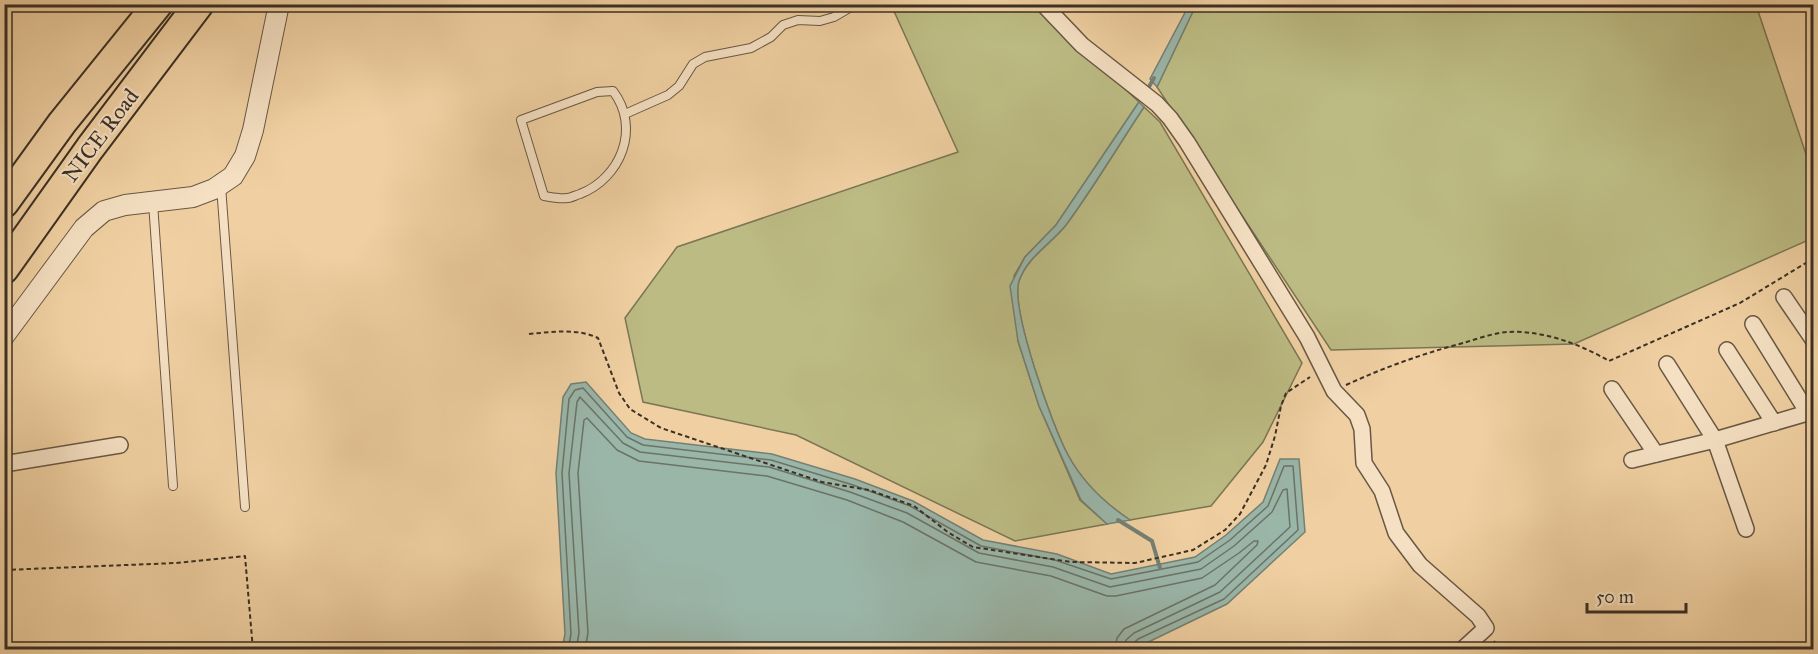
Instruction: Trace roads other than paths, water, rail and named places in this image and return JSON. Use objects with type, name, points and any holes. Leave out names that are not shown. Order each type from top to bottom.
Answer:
[{"type":"highway","name":"NICE Road","points":[[4,203],[62,123],[158,4]]},
{"type":"highway","name":"NICE Road","points":[[4,269],[90,148],[199,4]]},
{"type":"street","points":[[4,336],[84,228],[105,212],[125,205],[193,197],[233,176],[245,156],[253,130],[279,4]]},
{"type":"street","points":[[1043,4],[1082,45],[1144,93],[1170,118],[1309,339],[1316,367],[1334,391],[1357,415],[1362,429],[1364,463],[1382,491],[1396,533],[1420,565],[1478,616],[1486,628],[1462,650]]},
{"type":"street","points":[[1784,297],[1814,341]]},
{"type":"street","points":[[1632,460],[1715,440],[1811,412],[1754,324]]},
{"type":"street","points":[[1727,350],[1774,423]]},
{"type":"street","points":[[1667,364],[1715,440],[1746,529]]},
{"type":"street","points":[[1612,389],[1656,454]]},
{"type":"street","points":[[4,464],[120,445]]},
{"type":"lane","points":[[625,114],[668,95],[679,86],[693,64],[705,57],[751,48],[771,37],[783,26],[798,20],[820,21],[834,17],[856,4]]},
{"type":"lane","points":[[614,91],[623,104],[625,114],[627,129],[624,149],[609,176],[596,188],[568,199],[544,196],[520,120],[597,92],[614,91]]},
{"type":"lane","points":[[221,184],[245,507]]},
{"type":"lane","points":[[153,202],[173,486]]},
{"type":"water","points":[[1189,5],[1196,5],[1157,87],[1150,79]]},
{"type":"water","points":[[1139,102],[1144,107],[1086,196],[1066,225],[1033,258],[1019,281],[1021,316],[1034,368],[1061,441],[1080,474],[1112,507],[1130,520],[1107,524],[1081,500],[1039,406],[1018,341],[1010,286],[1025,257],[1056,225]]},
{"type":"water","points":[[586,382],[631,433],[645,439],[772,454],[855,479],[913,501],[983,540],[1057,554],[1111,574],[1195,557],[1226,535],[1263,502],[1280,459],[1299,459],[1305,532],[1227,604],[1134,649],[562,649],[565,634],[556,473],[563,397],[571,384]]},
{"type":"waterway","points":[[1146,92],[1154,78]]},
{"type":"waterway","points":[[1118,520],[1152,541],[1160,568]]}]
